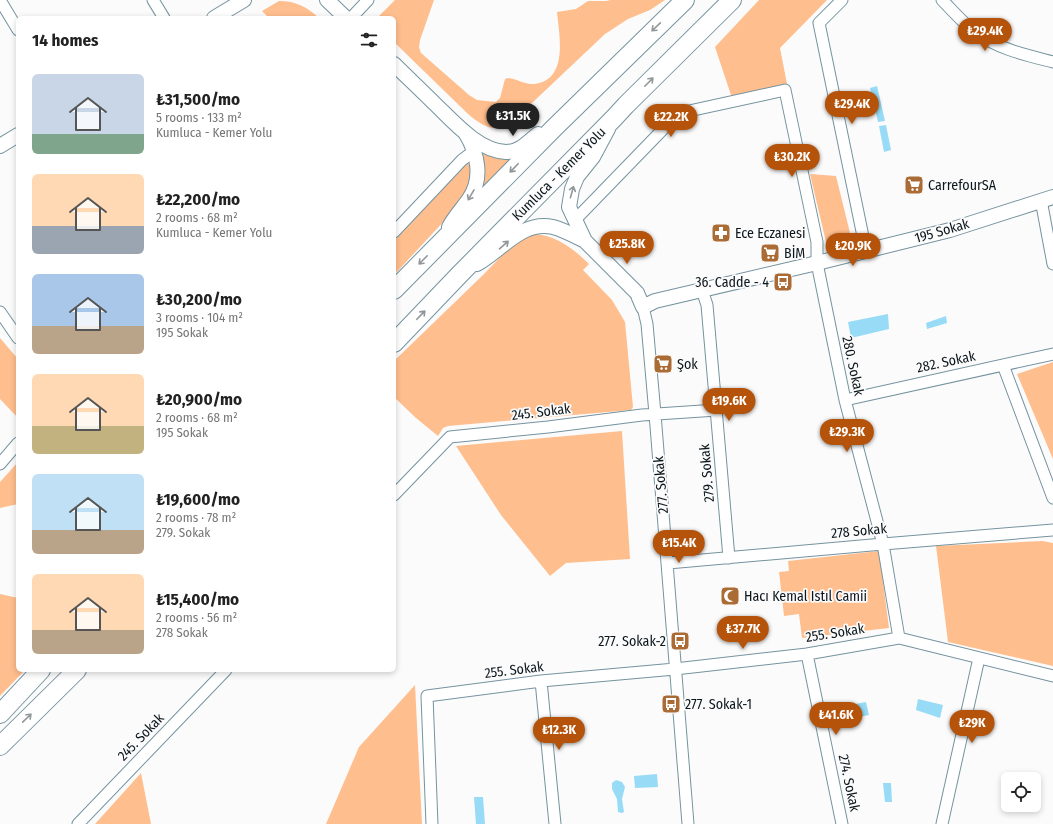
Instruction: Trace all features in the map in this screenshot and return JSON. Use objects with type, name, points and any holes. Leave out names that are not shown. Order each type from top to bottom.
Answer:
[{"type":"highway","points":[[396,288],[555,127],[684,0]]},
{"type":"highway","name":"Kumluca - Kemer Yolu","points":[[396,341],[626,105],[730,2]]},
{"type":"highway","points":[[0,714],[39,672]]},
{"type":"highway","points":[[0,746],[75,672]]},
{"type":"street","points":[[0,0],[16,27]]},
{"type":"street","points":[[153,0],[163,16]]},
{"type":"street","points":[[217,16],[244,0]]},
{"type":"street","points":[[327,0],[344,16]]},
{"type":"street","points":[[354,16],[368,0]]},
{"type":"street","points":[[842,0],[820,23],[866,251]]},
{"type":"street","points":[[942,0],[967,26],[988,40],[1010,50],[1053,62]]},
{"type":"street","points":[[396,66],[464,132],[490,148],[506,152],[512,151],[522,147],[538,134],[555,127]]},
{"type":"street","name":"280. Sokak","points":[[575,220],[671,121],[680,114],[785,90],[817,242],[817,263],[845,400],[883,544],[899,638]]},
{"type":"street","points":[[585,241],[569,207],[572,188],[577,177],[593,157],[614,118]]},
{"type":"street","points":[[443,240],[451,223],[469,199],[476,185],[478,167],[474,151],[464,132]]},
{"type":"street","points":[[0,146],[16,136]]},
{"type":"street","points":[[396,230],[462,160],[474,151]]},
{"type":"street","points":[[1047,199],[1053,264]]},
{"type":"street","name":"195 Sokak","points":[[643,307],[656,301],[950,230],[1047,199]]},
{"type":"street","points":[[460,274],[481,262],[517,235],[530,229],[543,226],[555,228],[585,241]]},
{"type":"street","name":"277. Sokak","points":[[585,241],[637,293],[643,307],[647,324],[668,563],[688,824]]},
{"type":"street","name":"279. Sokak","points":[[702,290],[707,305],[729,558]]},
{"type":"street","points":[[0,312],[16,335]]},
{"type":"street","name":"282. Sokak","points":[[845,400],[1053,354]]},
{"type":"street","points":[[1003,365],[1053,498]]},
{"type":"street","name":"245. Sokak","points":[[396,493],[450,437],[655,414],[717,410]]},
{"type":"street","points":[[0,464],[16,445]]},
{"type":"street","name":"278 Sokak","points":[[668,563],[1053,530]]},
{"type":"street","name":"255. Sokak","points":[[432,824],[427,696],[541,681],[675,669],[807,654],[899,638],[1053,676]]},
{"type":"street","name":"274. Sokak","points":[[807,654],[842,824]]},
{"type":"street","points":[[942,824],[979,658]]},
{"type":"street","name":"245. Sokak","points":[[78,824],[224,672]]},
{"type":"street","points":[[541,681],[555,824]]},
{"type":"shaded area","points":[[395,0],[434,0],[420,40],[419,47],[421,53],[469,95],[477,100],[496,102],[500,98],[505,79],[508,78],[528,84],[535,84],[546,80],[553,74],[560,54],[557,12],[576,9],[588,1],[665,0],[650,10],[628,19],[605,34],[514,120],[507,125],[495,128],[484,125],[467,113],[396,44],[396,16],[379,16]]},
{"type":"shaded area","points":[[759,0],[827,0],[780,48],[787,84],[732,98],[715,47]]},
{"type":"shaded area","points":[[279,1],[291,2],[301,5],[316,16],[267,16],[262,11]]},
{"type":"shaded area","points":[[479,152],[519,155],[478,198]]},
{"type":"shaded area","points":[[467,163],[470,164],[472,181],[458,206],[396,273],[396,239]]},
{"type":"shaded area","points":[[810,174],[836,176],[851,237],[826,242]]},
{"type":"shaded area","points":[[530,234],[538,234],[555,239],[569,247],[589,264],[583,270],[612,300],[625,322],[633,407],[631,410],[448,426],[443,428],[438,436],[396,399],[396,359],[508,249]]},
{"type":"shaded area","points":[[0,338],[16,357],[16,416],[0,399]]},
{"type":"shaded area","points":[[1053,362],[1053,459],[1017,374]]},
{"type":"shaded area","points":[[622,431],[630,559],[566,563],[550,576],[501,515],[456,446]]},
{"type":"shaded area","points":[[16,464],[16,504],[0,508],[0,482]]},
{"type":"shaded area","points":[[1042,541],[1053,543],[1053,666],[948,642],[936,546]]},
{"type":"shaded area","points":[[879,551],[889,628],[802,638],[799,614],[784,616],[779,572],[789,571],[788,561]]},
{"type":"shaded area","points":[[0,594],[16,598],[16,672],[23,672],[0,696]]},
{"type":"shaded area","points":[[415,685],[422,824],[326,824],[359,747]]},
{"type":"shaded area","points":[[141,773],[151,824],[95,824]]},
{"type":"water","points":[[877,86],[885,121],[878,122],[870,88]]},
{"type":"water","points":[[886,125],[891,150],[884,152],[879,126]]},
{"type":"water","points":[[888,314],[889,329],[851,338],[848,322]]},
{"type":"water","points":[[946,316],[947,323],[927,329],[926,323]]},
{"type":"water","points":[[918,699],[943,705],[940,718],[916,710]]},
{"type":"water","points":[[866,702],[869,715],[843,720],[840,707]]},
{"type":"water","points":[[657,774],[658,787],[635,788],[634,776]]},
{"type":"water","points":[[616,780],[622,782],[625,787],[622,799],[624,812],[622,813],[618,812],[617,799],[612,789],[612,783]]},
{"type":"water","points":[[883,783],[891,783],[892,802],[885,802]]},
{"type":"water","points":[[474,797],[483,797],[485,824],[476,824]]},
{"type":"place","name":"CarrefourSA","points":[[914,185]]},
{"type":"place","name":"Ece Eczanesi","points":[[721,233]]},
{"type":"place","name":"BİM","points":[[770,253]]},
{"type":"place","name":"36. Cadde - 4","points":[[783,282]]},
{"type":"place","name":"Şok","points":[[663,364]]},
{"type":"place","name":"Hacı Kemal Istıl Camii","points":[[730,596]]},
{"type":"place","name":"277. Sokak-2","points":[[680,641]]},
{"type":"place","name":"277. Sokak-1","points":[[671,704]]}]
